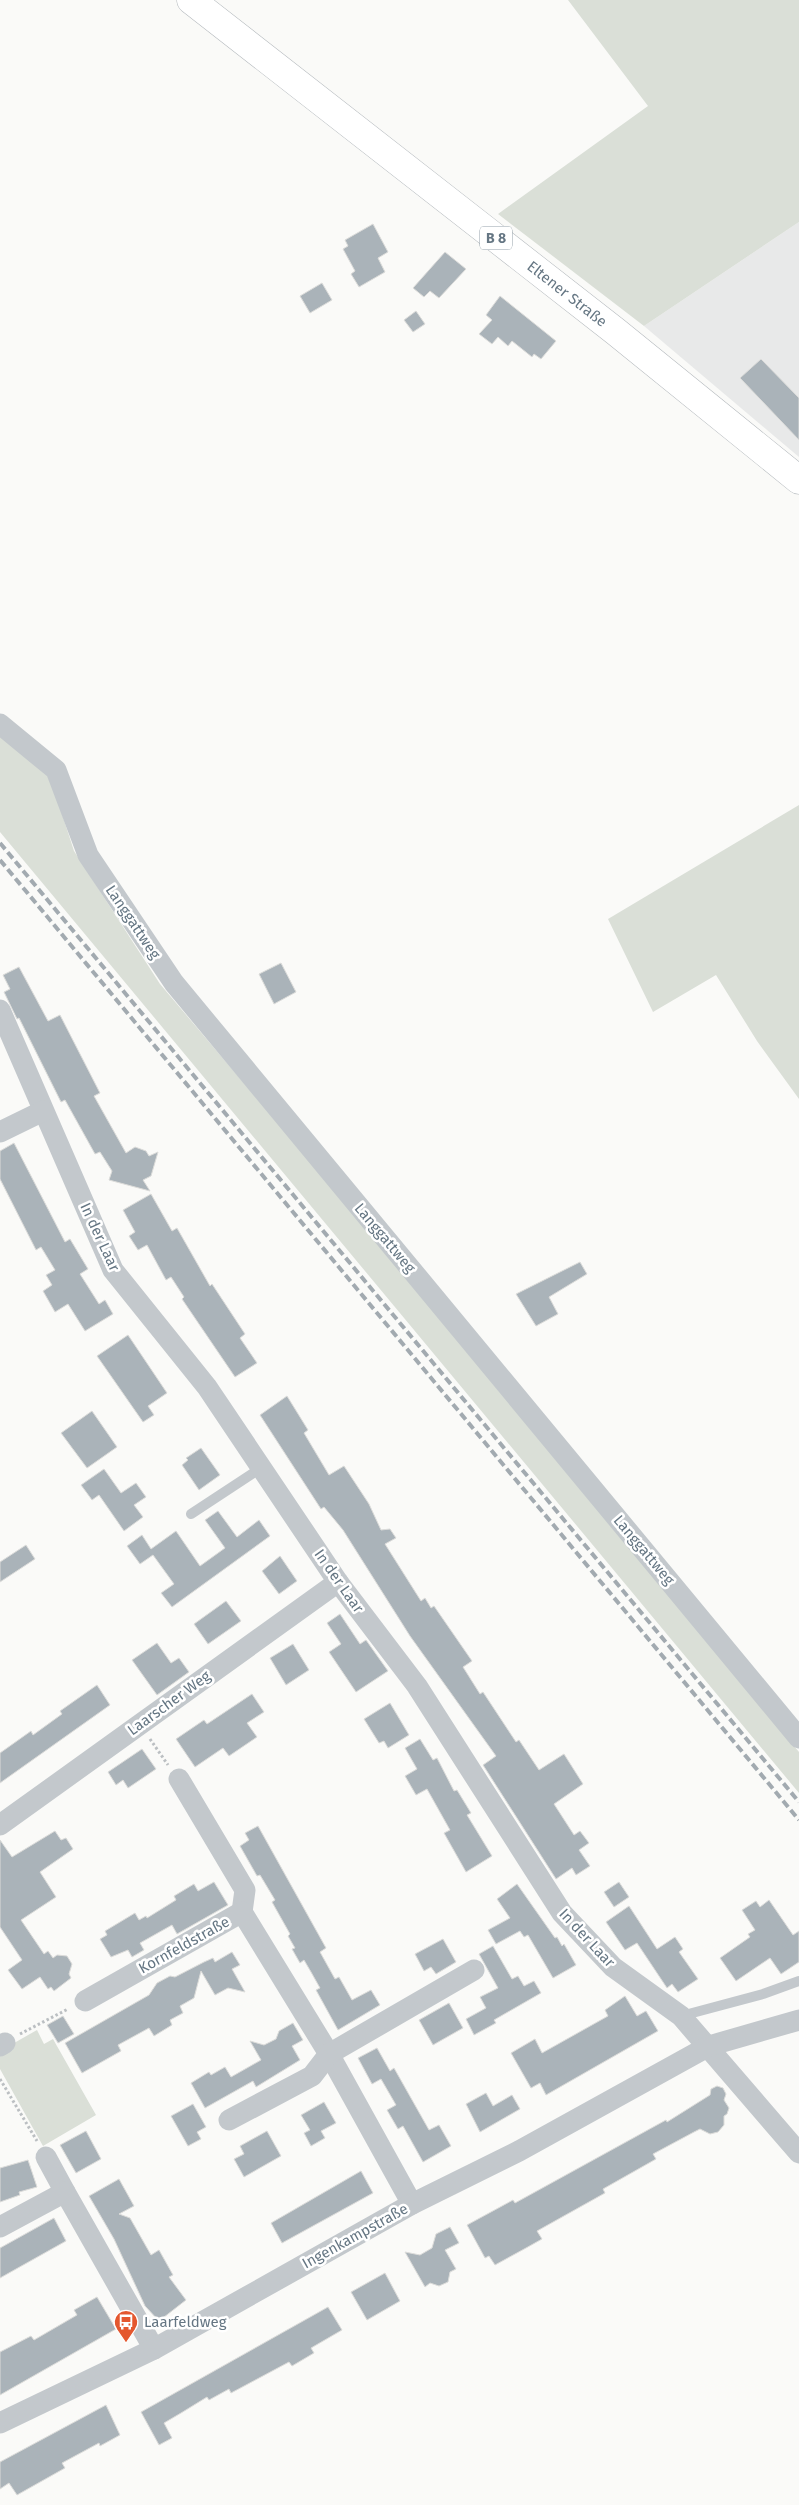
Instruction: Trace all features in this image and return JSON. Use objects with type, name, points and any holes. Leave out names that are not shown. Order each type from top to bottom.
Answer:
[{"type":"main road","name":"Eltener Straße","points":[[191,0],[615,331],[799,480]]},
{"type":"street","name":"Langgattweg","points":[[0,724],[56,770],[88,855],[174,983],[799,1738]]},
{"type":"street","name":"In der Laar","points":[[0,1010],[113,1270],[207,1387],[338,1582],[417,1686],[562,1913],[613,1967],[681,2016],[709,2046]]},
{"type":"street","points":[[0,1132],[43,1111]]},
{"type":"street","name":"Laarscher Weg","points":[[0,1825],[338,1582]]},
{"type":"street","points":[[179,1779],[245,1890],[242,1912]]},
{"type":"street","name":"Kornfeldstraße","points":[[85,2001],[242,1912],[329,2054],[412,2204]]},
{"type":"street","points":[[229,2120],[312,2076],[329,2054],[474,1970]]},
{"type":"street","name":"Ingenkampstraße","points":[[0,2423],[154,2349],[412,2204],[519,2151],[709,2046],[799,2020]]},
{"type":"street","points":[[709,2046],[799,2153]]},
{"type":"street","points":[[46,2157],[154,2349]]},
{"type":"street","points":[[0,2227],[65,2192]]},
{"type":"lane","points":[[191,1514],[262,1468]]},
{"type":"lane","points":[[681,2016],[764,1994],[799,1981]]},
{"type":"path","points":[[141,1724],[156,1749],[179,1779]]},
{"type":"path","points":[[2,2045],[37,2024],[85,2001]]},
{"type":"path","points":[[0,2079],[46,2157]]},
{"type":"shaded area","points":[[568,0],[799,0],[799,222],[644,326],[498,214],[648,106]]},
{"type":"shaded area","points":[[799,222],[799,457],[644,326]]},
{"type":"shaded area","points":[[0,736],[50,777],[74,851],[160,984],[292,1140],[799,1752],[799,1793],[0,832]]},
{"type":"shaded area","points":[[799,805],[799,1099],[757,1041],[716,975],[653,1012],[608,919]]},
{"type":"shaded area","points":[[37,2030],[44,2044],[53,2039],[96,2115],[43,2146],[0,2069],[0,2051]]},
{"type":"building","points":[[373,224],[388,252],[378,258],[385,272],[359,287],[351,274],[355,271],[343,249],[348,246],[345,240]]},
{"type":"building","points":[[445,252],[466,269],[439,298],[430,291],[424,297],[413,288]]},
{"type":"building","points":[[322,283],[332,300],[310,313],[300,296]]},
{"type":"building","points":[[500,296],[556,341],[541,359],[534,354],[532,357],[512,341],[508,346],[498,337],[492,344],[479,334],[492,320],[486,315]]},
{"type":"building","points":[[416,311],[425,324],[413,332],[404,320]]},
{"type":"building","points":[[761,359],[799,398],[799,440],[740,378]]},
{"type":"building","points":[[281,963],[296,992],[274,1004],[259,974]]},
{"type":"building","points":[[19,967],[48,1021],[60,1015],[100,1093],[94,1096],[126,1153],[135,1147],[146,1151],[149,1156],[158,1152],[151,1176],[143,1180],[150,1191],[109,1180],[112,1171],[100,1152],[95,1154],[65,1100],[61,1102],[4,992],[10,989],[3,975]]},
{"type":"building","points":[[14,1143],[65,1242],[70,1239],[88,1269],[80,1274],[99,1304],[105,1300],[113,1314],[85,1331],[68,1304],[55,1312],[43,1291],[52,1285],[46,1275],[55,1270],[41,1247],[36,1250],[0,1179],[0,1151]]},
{"type":"building","points":[[151,1194],[172,1231],[177,1228],[210,1286],[212,1284],[245,1334],[240,1338],[257,1363],[235,1377],[182,1299],[184,1297],[171,1277],[166,1280],[147,1245],[138,1250],[129,1236],[135,1232],[123,1210]]},
{"type":"building","points":[[580,1262],[587,1274],[549,1297],[558,1314],[536,1326],[516,1294]]},
{"type":"building","points":[[128,1335],[167,1393],[148,1406],[154,1415],[143,1422],[97,1356]]},
{"type":"building","points":[[287,1396],[308,1430],[304,1433],[329,1475],[344,1466],[369,1504],[381,1530],[390,1529],[396,1538],[385,1544],[421,1601],[425,1598],[431,1608],[434,1606],[472,1661],[463,1667],[480,1694],[483,1692],[516,1742],[519,1740],[539,1770],[564,1754],[583,1784],[554,1804],[574,1835],[580,1831],[589,1843],[579,1850],[590,1866],[576,1875],[572,1868],[556,1879],[483,1765],[496,1756],[410,1636],[343,1530],[324,1507],[321,1509],[260,1415]]},
{"type":"building","points":[[92,1411],[117,1447],[87,1468],[61,1433]]},
{"type":"building","points":[[201,1448],[220,1475],[199,1490],[182,1465],[188,1460],[186,1458]]},
{"type":"building","points":[[104,1469],[121,1493],[136,1483],[146,1497],[134,1505],[143,1517],[124,1531],[99,1495],[92,1500],[81,1485]]},
{"type":"building","points":[[218,1511],[237,1537],[259,1520],[270,1536],[172,1607],[161,1593],[174,1584],[153,1555],[140,1564],[127,1546],[142,1535],[151,1549],[176,1531],[200,1566],[225,1548],[205,1520]]},
{"type":"building","points":[[26,1545],[35,1559],[0,1582],[0,1562]]},
{"type":"building","points":[[280,1556],[297,1581],[279,1594],[262,1571]]},
{"type":"building","points":[[226,1601],[241,1621],[208,1644],[194,1624]]},
{"type":"building","points":[[340,1614],[360,1644],[366,1640],[388,1671],[356,1692],[329,1652],[341,1644],[327,1623]]},
{"type":"building","points":[[157,1643],[171,1663],[179,1658],[189,1672],[157,1695],[132,1660]]},
{"type":"building","points":[[293,1644],[309,1670],[286,1685],[270,1658]]},
{"type":"building","points":[[97,1685],[110,1705],[0,1783],[0,1753],[31,1731],[33,1735],[62,1714],[60,1711]]},
{"type":"building","points":[[252,1694],[264,1712],[247,1723],[257,1737],[229,1756],[223,1748],[195,1767],[176,1739],[204,1720],[207,1724]]},
{"type":"building","points":[[390,1703],[409,1735],[388,1748],[384,1741],[379,1743],[364,1719]]},
{"type":"building","points":[[420,1739],[433,1760],[437,1758],[454,1791],[457,1790],[471,1813],[467,1815],[492,1856],[466,1872],[444,1833],[450,1830],[427,1789],[416,1795],[405,1776],[417,1769],[405,1748]]},
{"type":"building","points":[[142,1749],[156,1769],[128,1788],[123,1780],[116,1785],[108,1772]]},
{"type":"building","points":[[258,1826],[326,1948],[320,1952],[335,1979],[339,1977],[352,2000],[371,1990],[380,2005],[338,2030],[316,1990],[320,1988],[311,1972],[304,1960],[300,1963],[292,1949],[295,1948],[288,1936],[290,1934],[272,1902],[275,1900],[260,1875],[257,1876],[240,1846],[249,1840],[245,1833]]},
{"type":"building","points":[[55,1831],[61,1840],[66,1838],[73,1849],[40,1872],[56,1897],[21,1920],[44,1954],[48,1951],[53,1958],[57,1955],[67,1956],[72,1964],[69,1974],[71,1978],[54,1991],[51,1987],[48,1989],[40,1977],[22,1989],[8,1970],[22,1960],[0,1927],[0,1840],[12,1857]]},
{"type":"building","points":[[214,1882],[228,1905],[177,1934],[172,1925],[140,1943],[144,1950],[132,1957],[128,1950],[111,1957],[100,1939],[107,1935],[105,1931],[135,1913],[139,1920],[146,1916],[147,1918],[176,1900],[174,1896],[194,1884],[198,1891]]},
{"type":"building","points":[[619,1882],[629,1897],[614,1907],[604,1892]]},
{"type":"building","points":[[517,1884],[555,1938],[557,1937],[562,1946],[564,1944],[576,1965],[553,1978],[528,1935],[524,1937],[520,1931],[496,1944],[488,1930],[510,1918],[497,1899]]},
{"type":"building","points":[[769,1900],[793,1935],[799,1931],[799,1962],[781,1974],[770,1958],[736,1981],[720,1958],[750,1937],[748,1934],[755,1930],[742,1910],[756,1901],[760,1907]]},
{"type":"building","points":[[629,1906],[657,1949],[675,1937],[683,1949],[679,1952],[698,1979],[678,1992],[672,1984],[667,1988],[637,1943],[625,1950],[606,1922]]},
{"type":"building","points":[[443,1939],[456,1962],[436,1974],[431,1967],[424,1971],[415,1954]]},
{"type":"building","points":[[493,1946],[512,1979],[518,1976],[524,1986],[534,1981],[541,1993],[494,2020],[496,2023],[474,2035],[466,2019],[486,2008],[480,1997],[498,1988],[479,1954]]},
{"type":"building","points":[[232,1952],[240,1965],[232,1969],[245,1992],[228,1988],[215,1995],[201,1971],[194,1998],[180,2006],[183,2013],[170,2020],[172,2025],[154,2036],[149,2028],[118,2045],[121,2051],[82,2073],[65,2043],[149,1995],[157,1983],[170,1976],[175,1977],[213,1958],[215,1962]]},
{"type":"building","points":[[625,1996],[637,2016],[646,2011],[658,2031],[546,2095],[540,2083],[531,2088],[511,2053],[535,2039],[542,2053],[608,2016],[605,2010]]},
{"type":"building","points":[[449,2003],[463,2028],[433,2045],[419,2020]]},
{"type":"building","points":[[63,2016],[74,2034],[58,2043],[47,2025]]},
{"type":"building","points":[[293,2023],[303,2040],[292,2046],[300,2060],[256,2087],[253,2081],[205,2108],[191,2083],[209,2072],[211,2075],[225,2067],[231,2077],[261,2060],[250,2041],[264,2045],[276,2039],[279,2031]]},
{"type":"building","points":[[377,2048],[390,2071],[394,2068],[429,2130],[439,2125],[451,2146],[423,2162],[403,2126],[398,2129],[387,2110],[396,2105],[381,2079],[372,2084],[358,2058]]},
{"type":"building","points":[[717,2086],[723,2088],[726,2094],[724,2100],[729,2108],[724,2116],[724,2125],[718,2132],[710,2134],[700,2129],[653,2154],[656,2159],[603,2189],[605,2193],[537,2231],[542,2239],[495,2265],[489,2256],[485,2258],[467,2225],[513,2200],[515,2203],[666,2120],[667,2122],[710,2095],[711,2089]]},
{"type":"building","points":[[486,2093],[493,2106],[512,2095],[520,2109],[480,2132],[466,2104]]},
{"type":"building","points":[[324,2102],[336,2123],[321,2131],[325,2138],[311,2146],[304,2133],[310,2130],[301,2115]]},
{"type":"building","points":[[193,2104],[206,2127],[197,2132],[201,2139],[188,2146],[171,2116]]},
{"type":"building","points":[[86,2131],[101,2159],[76,2173],[60,2145]]},
{"type":"building","points":[[267,2131],[281,2156],[244,2177],[234,2159],[244,2154],[240,2146]]},
{"type":"building","points":[[28,2160],[37,2187],[19,2192],[20,2195],[0,2202],[0,2168]]},
{"type":"building","points":[[361,2171],[373,2193],[282,2243],[271,2223]]},
{"type":"building","points":[[119,2179],[134,2206],[119,2214],[130,2218],[151,2255],[159,2250],[173,2275],[169,2277],[186,2300],[159,2321],[145,2306],[114,2239],[89,2196]]},
{"type":"building","points":[[54,2218],[66,2241],[0,2278],[0,2248]]},
{"type":"building","points":[[450,2227],[459,2243],[445,2250],[456,2269],[450,2272],[448,2282],[439,2286],[430,2283],[425,2287],[405,2252],[420,2255],[432,2248],[436,2234]]},
{"type":"building","points":[[385,2273],[400,2301],[367,2320],[351,2292]]},
{"type":"building","points":[[97,2297],[116,2329],[0,2395],[0,2352],[31,2336],[34,2340],[77,2315],[74,2310]]},
{"type":"building","points":[[328,2307],[342,2330],[311,2348],[314,2353],[292,2366],[289,2362],[231,2393],[229,2389],[209,2400],[207,2397],[164,2423],[172,2438],[159,2445],[141,2412]]},
{"type":"building","points":[[106,2405],[120,2435],[100,2446],[99,2443],[62,2463],[65,2468],[17,2495],[9,2483],[0,2489],[0,2462]]},
{"type":"railway","points":[[0,843],[799,1802]]},
{"type":"railway","points":[[0,860],[799,1820]]},
{"type":"place","name":"Laarfeldweg","points":[[126,2343]]}]
